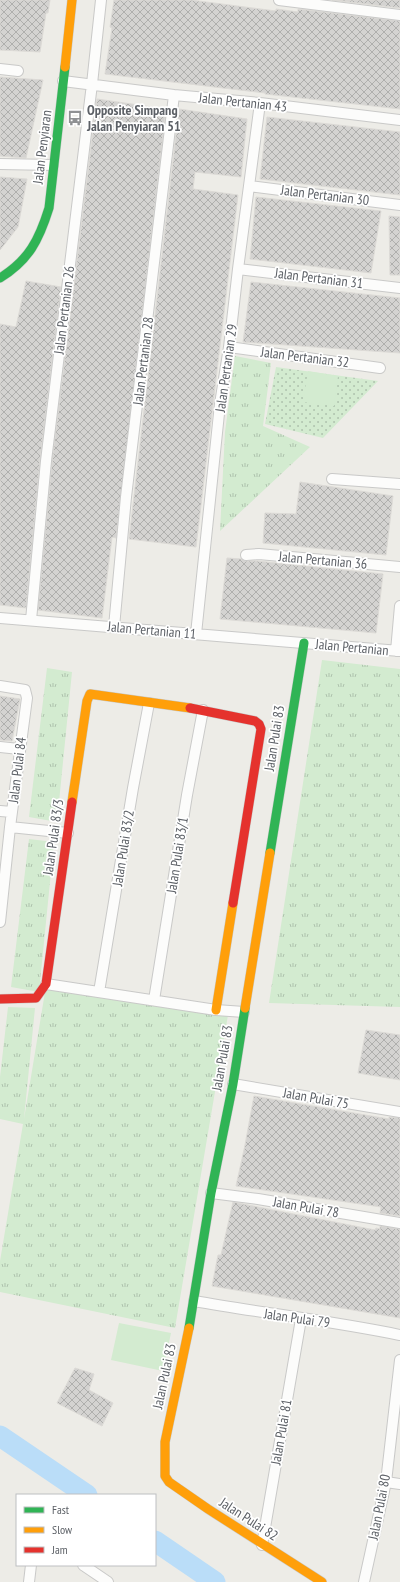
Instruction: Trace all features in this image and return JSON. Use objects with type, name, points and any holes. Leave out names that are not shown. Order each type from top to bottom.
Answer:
[{"type":"street","name":"Jalan Penyiaran","points":[[0,278],[20,264],[34,248],[45,224],[49,208],[53,166],[60,121],[72,0]]},
{"type":"street","name":"Jalan Pertanian 26","points":[[31,620],[46,461],[101,0]]},
{"type":"street","points":[[279,0],[400,15]]},
{"type":"street","points":[[0,69],[18,71]]},
{"type":"street","name":"Jalan Pertanian 43","points":[[63,81],[400,120]]},
{"type":"street","name":"Jalan Pertanian 28","points":[[114,627],[126,497],[174,95]]},
{"type":"street","name":"Jalan Pertanian 29","points":[[196,634],[220,404],[229,347],[260,103]]},
{"type":"street","points":[[0,164],[53,166]]},
{"type":"street","name":"Jalan Pertanian 30","points":[[249,186],[400,205]]},
{"type":"street","name":"Jalan Pertanian 31","points":[[238,269],[400,288]]},
{"type":"street","name":"Jalan Pertanian 32","points":[[229,347],[380,368]]},
{"type":"street","points":[[332,479],[400,484]]},
{"type":"street","name":"Jalan Pertanian 36","points":[[246,555],[259,554],[400,567]]},
{"type":"street","points":[[398,651],[400,606]]},
{"type":"street","name":"Jalan Pertanian 11","points":[[0,618],[304,643]]},
{"type":"street","name":"Jalan Pertanian","points":[[304,643],[398,651]]},
{"type":"street","name":"Jalan Pulai 83","points":[[165,1476],[165,1442],[194,1301],[211,1193],[233,1084],[304,643]]},
{"type":"street","name":"Jalan Pulai 84","points":[[0,686],[21,688],[25,690],[27,698],[10,827],[2,872],[0,922]]},
{"type":"street","name":"Jalan Pulai 83/3","points":[[46,984],[87,701],[90,694],[149,704]]},
{"type":"street","points":[[149,704],[203,710],[255,721],[259,724],[261,729],[216,1010]]},
{"type":"street","name":"Jalan Pulai 83/2","points":[[99,992],[133,788],[149,704]]},
{"type":"street","name":"Jalan Pulai 83/1","points":[[154,1000],[187,795],[203,710]]},
{"type":"street","points":[[0,747],[20,749]]},
{"type":"street","points":[[0,811],[12,812]]},
{"type":"street","points":[[10,827],[68,833]]},
{"type":"street","points":[[0,999],[36,998],[46,984],[216,1010],[244,1012]]},
{"type":"street","name":"Jalan Pulai 75","points":[[233,1084],[400,1112]]},
{"type":"street","name":"Jalan Pulai 78","points":[[211,1193],[258,1199],[400,1223]]},
{"type":"street","name":"Jalan Pulai 79","points":[[194,1301],[400,1335]]},
{"type":"street","name":"Jalan Pulai 81","points":[[262,1545],[301,1319]]},
{"type":"street","name":"Jalan Pulai 80","points":[[364,1582],[386,1482],[400,1360]]},
{"type":"street","name":"Jalan Pulai 82","points":[[165,1476],[169,1482],[202,1505],[262,1545],[322,1582]]},
{"type":"street","points":[[386,1482],[400,1484]]},
{"type":"street","points":[[29,1582],[31,1566]]},
{"type":"street","points":[[85,1566],[108,1582]]},
{"type":"green space","points":[[235,356],[271,363],[263,426],[310,447],[220,531],[225,432]]},
{"type":"green space","points":[[276,367],[378,381],[323,438],[265,424]]},
{"type":"green space","points":[[308,371],[338,376],[334,406],[303,402]]},
{"type":"green space","points":[[322,660],[400,669],[400,1007],[269,1003]]},
{"type":"green space","points":[[47,668],[72,672],[57,822],[29,817]]},
{"type":"green space","points":[[29,839],[54,842],[39,992],[11,987]]},
{"type":"green space","points":[[46,986],[228,1015],[175,1328],[0,1292],[0,1261],[23,1124],[0,1119],[0,1077],[8,1007],[35,1008],[24,1119]]},
{"type":"green space","points":[[119,1323],[171,1333],[163,1371],[111,1360]]},
{"type":"building","points":[[0,0],[50,0],[48,13],[46,13],[40,52],[0,50]]},
{"type":"building","points":[[114,0],[191,0],[276,11],[276,9],[298,12],[298,9],[400,21],[400,109],[105,74],[112,28],[110,27]]},
{"type":"building","points":[[332,0],[400,0],[400,8]]},
{"type":"building","points":[[0,77],[43,80],[26,158],[0,156]]},
{"type":"building","points":[[97,99],[166,109],[116,538],[112,537],[102,618],[38,610],[52,462]]},
{"type":"building","points":[[179,109],[247,119],[241,177],[195,172],[193,189],[238,195],[196,547],[129,539]]},
{"type":"building","points":[[267,117],[400,132],[400,195],[260,179]]},
{"type":"building","points":[[0,177],[27,179],[18,227],[0,250]]},
{"type":"building","points":[[256,197],[381,211],[371,273],[250,259]]},
{"type":"building","points":[[389,216],[400,217],[400,275],[390,275]]},
{"type":"building","points":[[26,281],[61,287],[40,460],[26,608],[0,605],[0,324],[16,327]]},
{"type":"building","points":[[251,282],[400,298],[400,353],[243,342]]},
{"type":"building","points":[[300,482],[393,496],[386,555],[263,543],[265,513],[296,514]]},
{"type":"building","points":[[227,558],[383,574],[376,633],[220,619]]},
{"type":"building","points":[[0,696],[20,699],[12,741],[0,740]]},
{"type":"building","points":[[366,1030],[400,1035],[400,1080],[358,1073]]},
{"type":"building","points":[[254,1096],[389,1119],[389,1117],[400,1118],[400,1216],[380,1213],[381,1207],[236,1186]]},
{"type":"building","points":[[233,1202],[375,1230],[376,1228],[380,1229],[380,1226],[400,1229],[400,1318],[212,1286],[218,1255],[221,1255]]},
{"type":"building","points":[[75,1368],[94,1374],[89,1390],[113,1403],[102,1426],[57,1403]]},
{"type":"waterway","points":[[0,1436],[86,1494]]},
{"type":"waterway","points":[[156,1542],[215,1582]]},
{"type":"traffic: fast","points":[[0,278],[18,264],[32,248],[41,230],[49,208],[65,67]]},
{"type":"traffic: fast","points":[[270,853],[304,643]]},
{"type":"traffic: fast","points":[[189,1328],[211,1193],[233,1084],[245,1008]]},
{"type":"traffic: slow","points":[[65,67],[72,0]]},
{"type":"traffic: slow","points":[[72,802],[87,701],[90,694],[190,708]]},
{"type":"traffic: slow","points":[[245,1008],[270,853]]},
{"type":"traffic: slow","points":[[216,1010],[233,903]]},
{"type":"traffic: slow","points":[[189,1328],[165,1442],[165,1476],[169,1482],[208,1509],[322,1582]]},
{"type":"traffic: jam","points":[[190,708],[255,721],[259,724],[261,729],[233,903]]},
{"type":"traffic: jam","points":[[0,999],[36,998],[46,984],[72,802]]},
{"type":"place","name":"Opposite Simpang Jalan Penyiaran 51","points":[[75,118]]}]
